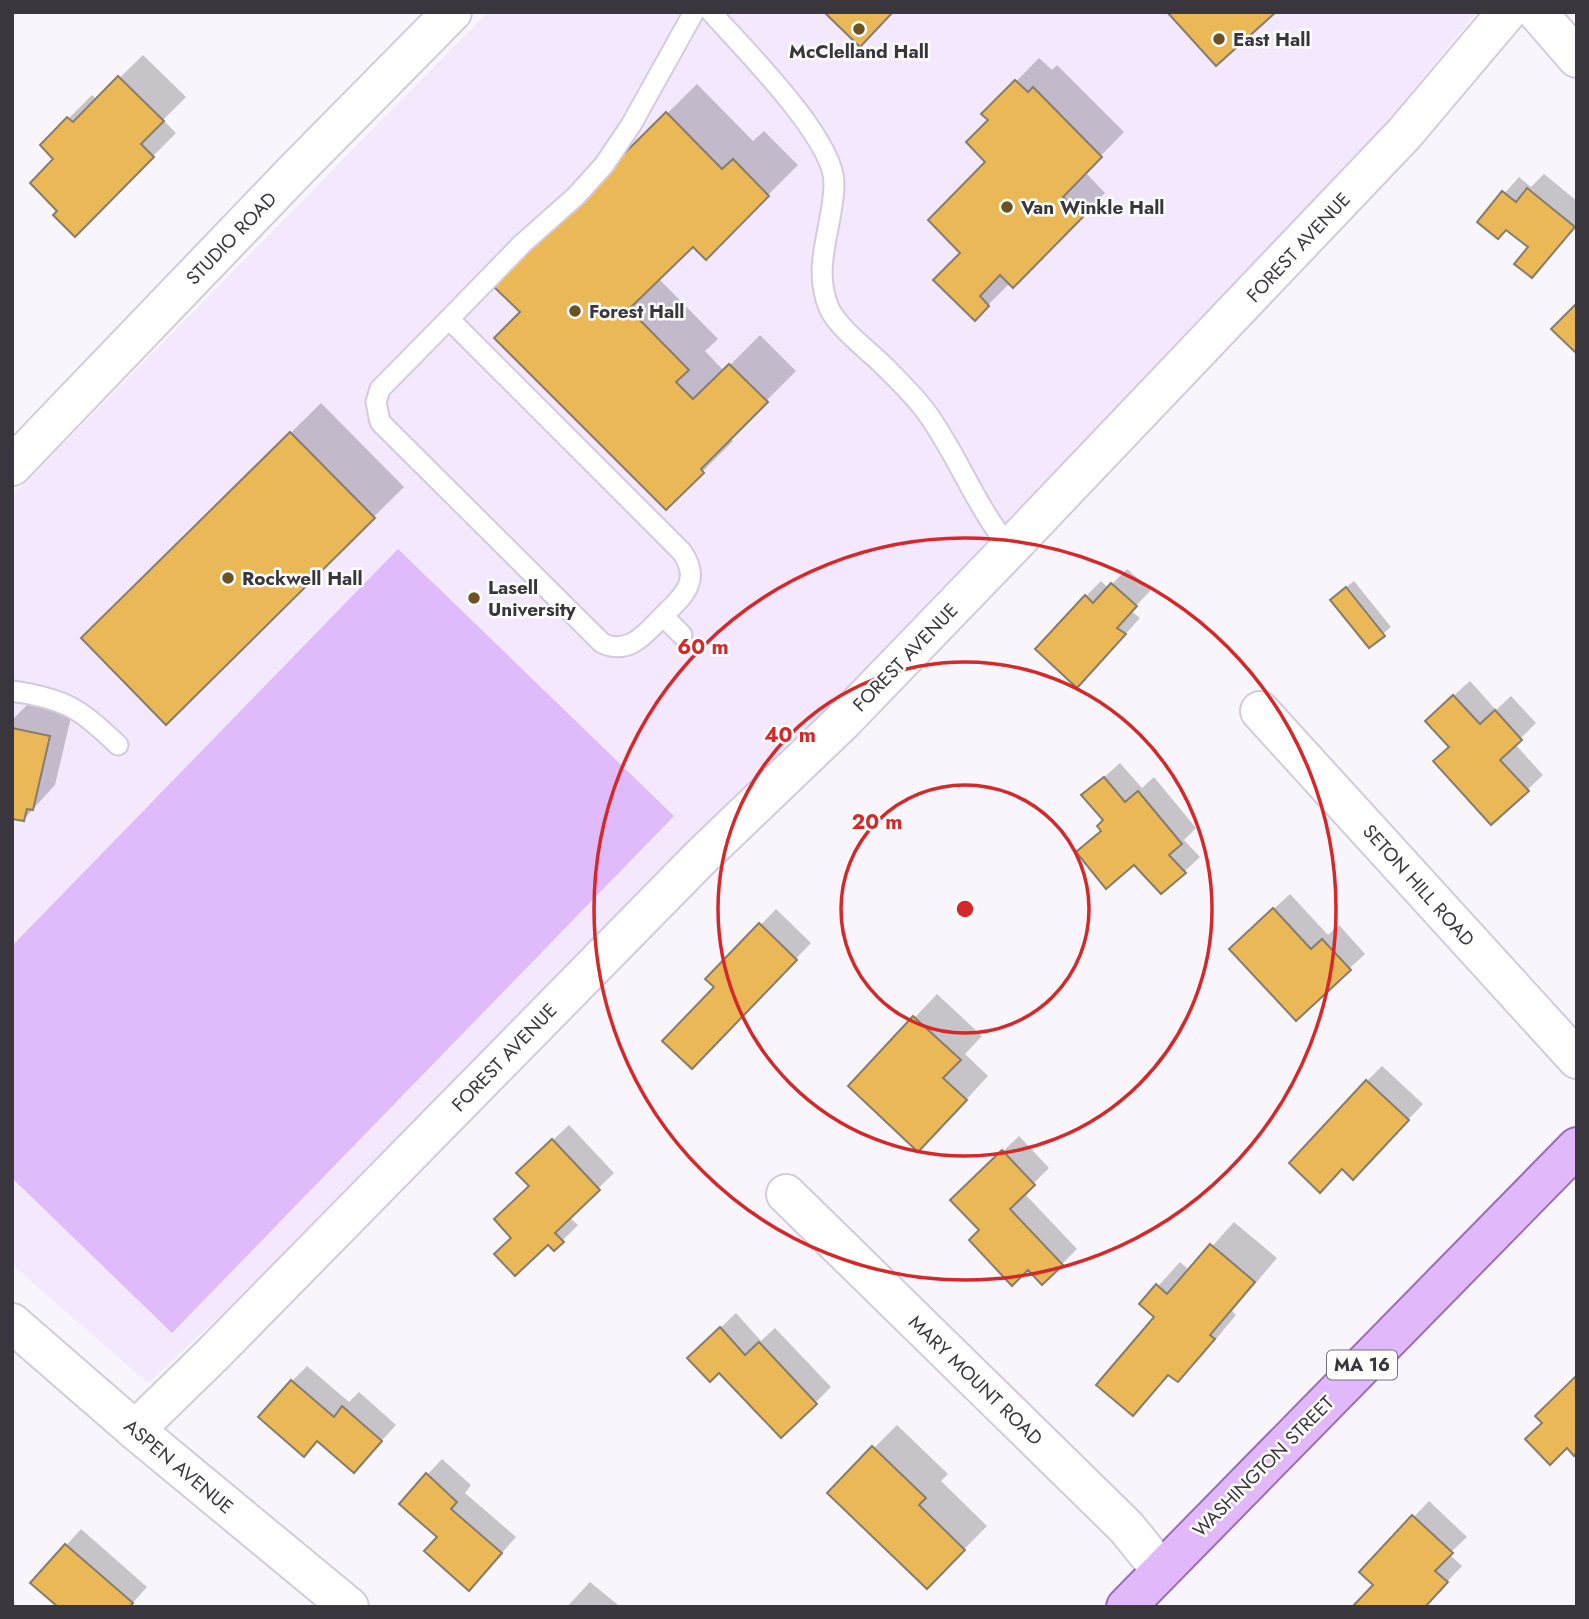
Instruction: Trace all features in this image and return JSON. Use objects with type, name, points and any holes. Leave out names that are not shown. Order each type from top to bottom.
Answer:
[{"type":"main road","name":"WASHINGTON STREET","points":[[1126,1607],[1573,1160]]},
{"type":"street","name":"STUDIO ROAD","points":[[12,466],[452,12]]},
{"type":"street","name":"FOREST AVENUE","points":[[135,1430],[700,858],[843,721],[1404,134],[1507,12]]},
{"type":"street","points":[[1537,12],[1577,58]]},
{"type":"street","name":"SETON HILL ROAD","points":[[1260,711],[1577,1059]]},
{"type":"street","name":"MARY MOUNT ROAD","points":[[786,1194],[1126,1527],[1161,1570]]},
{"type":"street","name":"ASPEN AVENUE","points":[[12,1323],[135,1430],[349,1607]]},
{"type":"lane","points":[[449,319],[682,552],[690,564],[690,584],[682,596],[640,638],[628,646],[615,647],[602,643],[380,422],[376,402],[380,389],[449,319],[523,244],[576,195],[604,165],[631,125],[694,12]]},
{"type":"lane","points":[[711,12],[800,114],[832,167],[833,193],[820,275],[830,312],[926,411],[988,518],[1010,548]]},
{"type":"lane","points":[[663,615],[682,635]]},
{"type":"lane","points":[[12,691],[38,695],[77,708],[118,744]]},
{"type":"shaded area","name":"Lasell University","points":[[488,12],[1477,12],[1396,111],[1303,217],[1037,491],[841,699],[313,1229],[148,1383],[12,1265],[12,496]]},
{"type":"shaded area","points":[[398,549],[674,816],[172,1333],[12,1178],[12,946]]},
{"type":"building","name":"McClelland Hall","points":[[824,12],[893,12],[860,47]]},
{"type":"building","name":"East Hall","points":[[1167,12],[1276,12],[1216,66]]},
{"type":"building","points":[[118,76],[164,121],[141,144],[154,157],[75,237],[53,215],[57,211],[30,183],[53,159],[40,145],[67,117],[73,122]]},
{"type":"building","name":"Van Winkle Hall","points":[[1015,80],[1028,92],[1033,87],[1102,157],[1063,197],[1083,217],[1013,288],[1000,275],[980,296],[989,306],[975,321],[933,280],[960,253],[928,220],[985,162],[966,142],[988,120],[981,114]]},
{"type":"building","name":"Forest Hall","points":[[666,112],[722,169],[733,159],[769,196],[706,260],[693,247],[629,309],[689,370],[676,382],[693,399],[729,364],[768,402],[701,469],[704,473],[666,510],[494,338],[520,312],[492,285]]},
{"type":"building","points":[[1527,188],[1575,227],[1532,278],[1514,264],[1528,247],[1506,230],[1498,239],[1477,222],[1502,191],[1516,202]]},
{"type":"building","points":[[1577,303],[1577,354],[1551,329]]},
{"type":"building","name":"Rockwell Hall","points":[[290,432],[375,518],[166,725],[81,638]]},
{"type":"building","points":[[1111,583],[1137,606],[1117,628],[1126,634],[1077,688],[1035,649],[1085,595],[1093,603]]},
{"type":"building","points":[[1346,587],[1385,636],[1369,648],[1330,600]]},
{"type":"building","points":[[1453,695],[1480,724],[1495,710],[1522,740],[1500,760],[1529,791],[1491,825],[1433,761],[1449,747],[1425,721]]},
{"type":"building","points":[[12,728],[50,736],[33,810],[27,809],[24,821],[12,819]]},
{"type":"building","points":[[1104,777],[1125,802],[1138,791],[1182,844],[1169,855],[1186,873],[1161,894],[1134,865],[1106,889],[1076,852],[1101,831],[1097,826],[1103,820],[1081,795]]},
{"type":"building","points":[[1273,908],[1311,949],[1322,939],[1351,970],[1296,1021],[1229,949]]},
{"type":"building","points":[[759,923],[797,960],[692,1069],[662,1041],[714,987],[705,979]]},
{"type":"building","points":[[913,1016],[961,1060],[943,1078],[967,1100],[918,1152],[848,1086]]},
{"type":"building","points":[[1366,1080],[1409,1120],[1353,1180],[1342,1169],[1320,1193],[1289,1163]]},
{"type":"building","points":[[552,1139],[600,1190],[555,1233],[564,1242],[554,1251],[548,1245],[515,1276],[494,1254],[511,1238],[494,1219],[529,1186],[516,1173]]},
{"type":"building","points":[[1002,1150],[1035,1185],[1010,1209],[1063,1265],[1042,1285],[1028,1270],[1012,1286],[969,1240],[979,1230],[950,1200]]},
{"type":"building","points":[[1210,1244],[1255,1282],[1210,1335],[1215,1339],[1178,1382],[1168,1375],[1133,1416],[1096,1385],[1154,1317],[1139,1304],[1156,1284],[1167,1294]]},
{"type":"building","points":[[720,1327],[745,1355],[759,1342],[817,1404],[781,1438],[719,1373],[710,1382],[687,1358]]},
{"type":"building","points":[[1577,1375],[1577,1453],[1574,1456],[1567,1448],[1550,1465],[1525,1439],[1542,1423],[1535,1416]]},
{"type":"building","points":[[291,1380],[334,1417],[342,1406],[382,1441],[354,1473],[317,1441],[304,1457],[258,1417]]},
{"type":"building","points":[[872,1446],[926,1498],[919,1505],[965,1550],[927,1589],[827,1493]]},
{"type":"building","points":[[426,1473],[457,1502],[451,1509],[502,1553],[469,1591],[424,1551],[437,1537],[399,1504]]},
{"type":"building","points":[[1412,1515],[1453,1553],[1435,1571],[1448,1582],[1425,1607],[1352,1607],[1373,1585],[1359,1572]]},
{"type":"building","points":[[65,1544],[133,1603],[129,1607],[58,1607],[30,1583]]},
{"type":"place","name":"McClelland Hall","points":[[859,29]]},
{"type":"place","name":"East Hall","points":[[1219,39]]},
{"type":"place","name":"Van Winkle Hall","points":[[1007,207]]},
{"type":"place","name":"Forest Hall","points":[[575,311]]},
{"type":"place","name":"Rockwell Hall","points":[[228,578]]},
{"type":"place","name":"Lasell University","points":[[474,598]]}]
